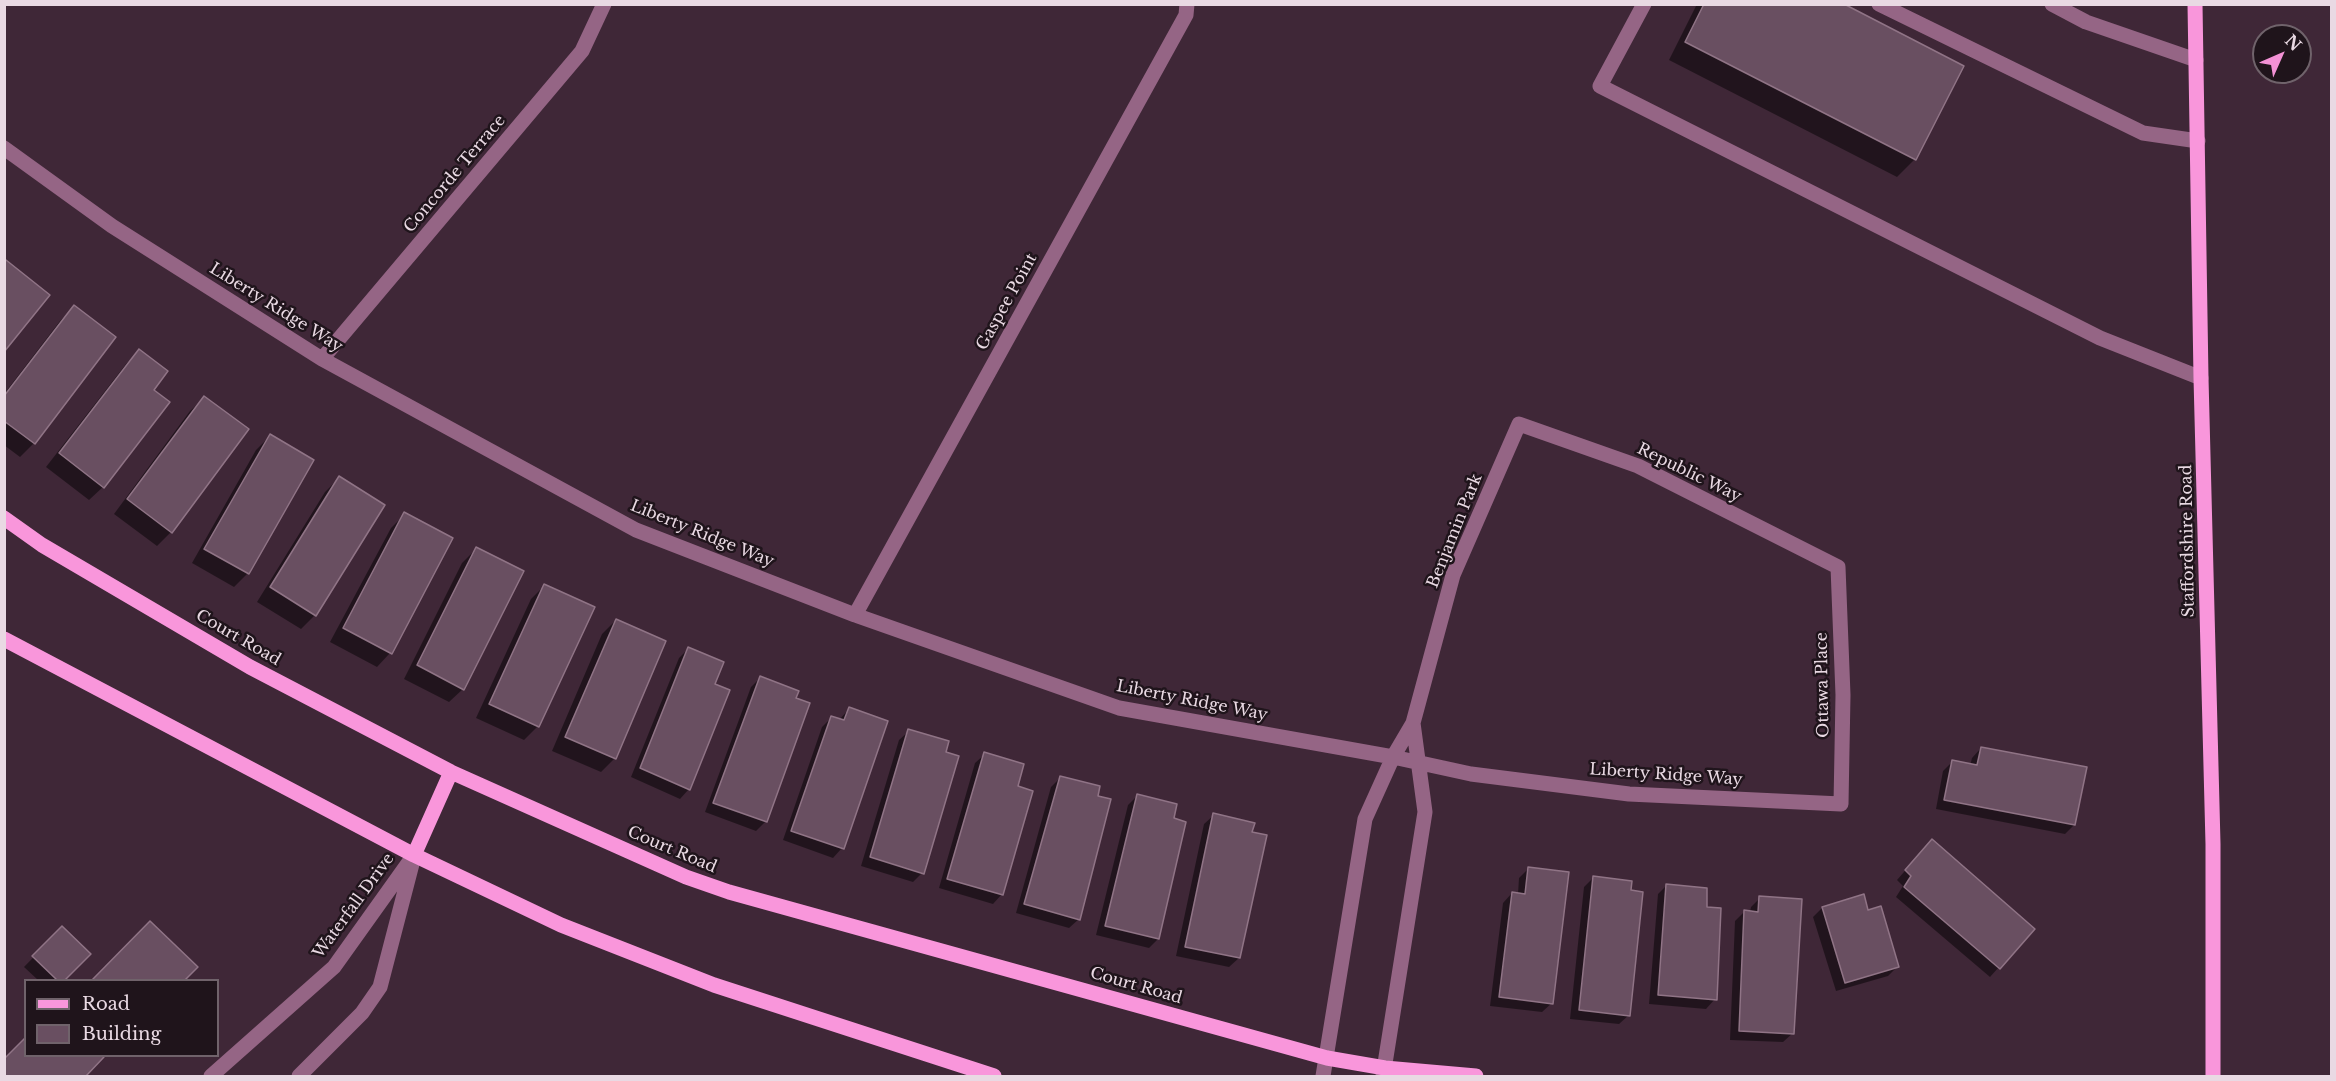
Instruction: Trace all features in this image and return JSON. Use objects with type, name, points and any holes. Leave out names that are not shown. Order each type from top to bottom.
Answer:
[{"type":"main road","name":"Staffordshire Road","points":[[2195,4],[2201,378],[2213,844],[2212,1077]]},
{"type":"main road","name":"Court Road","points":[[4,518],[42,545],[250,667],[451,772],[686,877],[729,892],[1327,1058],[1384,1072],[1476,1077]]},
{"type":"main road","points":[[4,639],[414,855],[561,925],[714,986],[994,1077]]},
{"type":"main road","points":[[414,855],[451,772]]},
{"type":"street","name":"Concorde Terrace","points":[[322,359],[582,51],[604,4]]},
{"type":"street","name":"Gaspee Point","points":[[855,615],[1186,15],[1187,4]]},
{"type":"street","points":[[1644,4],[1600,86],[2100,338],[2201,378]]},
{"type":"street","points":[[1879,4],[2144,133],[2198,141]]},
{"type":"street","points":[[2052,4],[2086,22],[2196,60]]},
{"type":"street","name":"Liberty Ridge Way","points":[[4,148],[112,226],[322,359],[636,530],[855,615],[1119,708],[1393,757],[1471,774],[1629,794],[1841,804]]},
{"type":"street","name":"Republic Way","points":[[1519,424],[1638,466],[1838,567]]},
{"type":"street","name":"Benjamin Park","points":[[1413,723],[1453,575],[1519,424]]},
{"type":"street","name":"Ottawa Place","points":[[1838,567],[1843,695],[1841,804]]},
{"type":"street","points":[[1323,1077],[1365,819],[1393,757],[1413,723]]},
{"type":"street","points":[[1384,1072],[1425,812],[1413,723]]},
{"type":"street","name":"Waterfall Drive","points":[[211,1077],[334,967],[414,855]]},
{"type":"street","name":"Waterfall Drive","points":[[299,1077],[362,1013],[380,987],[414,855]]},
{"type":"building","points":[[1704,4],[1844,4],[1964,66],[1916,160],[1685,42]]},
{"type":"building","points":[[6,260],[50,295],[4,352],[4,263]]},
{"type":"building","points":[[74,305],[116,337],[35,444],[4,421],[4,396]]},
{"type":"building","points":[[139,349],[168,371],[154,390],[170,402],[104,488],[59,453]]},
{"type":"building","points":[[204,396],[249,429],[172,533],[127,499]]},
{"type":"building","points":[[270,434],[314,460],[249,574],[204,549]]},
{"type":"building","points":[[339,476],[385,505],[316,616],[270,587]]},
{"type":"building","points":[[404,512],[453,538],[392,654],[343,628]]},
{"type":"building","points":[[476,547],[524,571],[464,690],[417,665]]},
{"type":"building","points":[[544,584],[595,607],[539,727],[489,704]]},
{"type":"building","points":[[616,619],[666,641],[616,759],[565,737]]},
{"type":"building","points":[[688,647],[724,662],[715,684],[730,690],[690,790],[640,768]]},
{"type":"building","points":[[760,676],[799,691],[796,698],[810,703],[767,822],[713,803]]},
{"type":"building","points":[[849,707],[888,721],[844,849],[791,831],[831,716],[844,720]]},
{"type":"building","points":[[908,729],[949,741],[946,752],[959,756],[924,874],[870,857]]},
{"type":"building","points":[[1981,747],[2087,767],[2075,825],[1944,800],[1952,760],[1977,765]]},
{"type":"building","points":[[984,752],[1024,764],[1018,786],[1033,791],[1003,895],[947,879]]},
{"type":"building","points":[[1060,776],[1100,786],[1098,796],[1111,799],[1080,920],[1024,904]]},
{"type":"building","points":[[1137,794],[1177,804],[1174,818],[1186,822],[1159,939],[1105,926]]},
{"type":"building","points":[[1213,813],[1255,823],[1252,832],[1267,835],[1240,958],[1185,947]]},
{"type":"building","points":[[1932,839],[2035,929],[2000,969],[1904,887],[1911,876],[1905,870]]},
{"type":"building","points":[[1528,867],[1569,872],[1553,1004],[1499,997],[1512,892],[1525,894]]},
{"type":"building","points":[[1593,876],[1632,881],[1631,890],[1643,892],[1630,1016],[1579,1010]]},
{"type":"building","points":[[1666,884],[1707,888],[1707,907],[1721,908],[1717,1000],[1658,995]]},
{"type":"building","points":[[1864,894],[1868,910],[1881,906],[1899,967],[1845,983],[1822,907]]},
{"type":"building","points":[[1759,896],[1802,899],[1794,1034],[1739,1031],[1744,910],[1758,912]]},
{"type":"building","points":[[150,921],[198,967],[186,979],[93,979]]},
{"type":"building","points":[[62,926],[91,954],[66,979],[56,979],[32,956]]},
{"type":"building","points":[[24,1039],[24,1057],[104,1057],[86,1076],[4,1076],[4,1059]]}]
